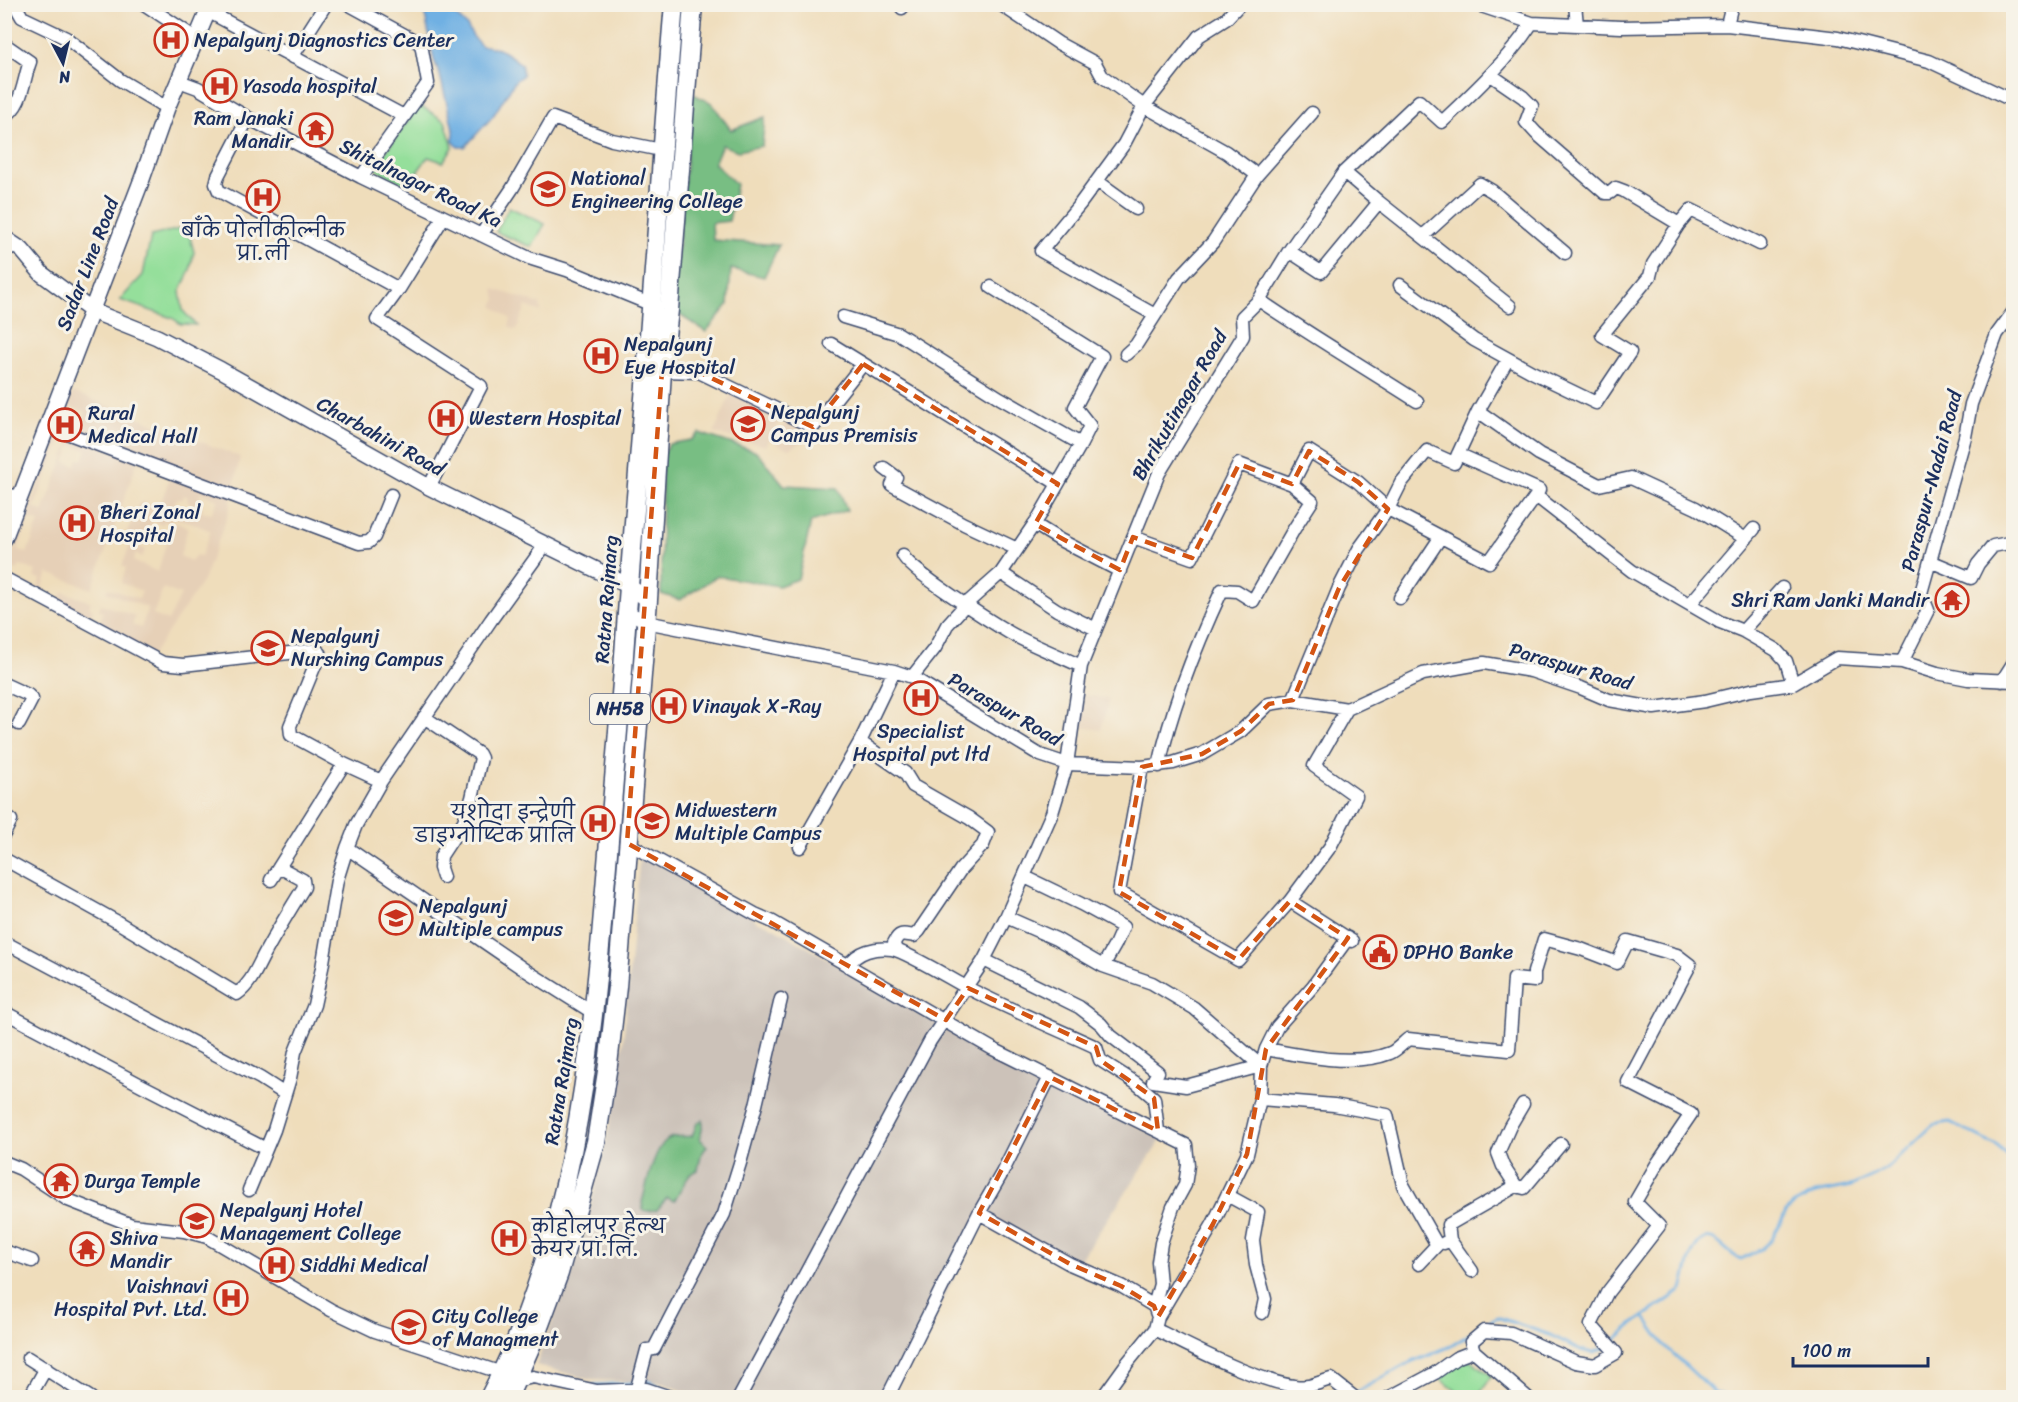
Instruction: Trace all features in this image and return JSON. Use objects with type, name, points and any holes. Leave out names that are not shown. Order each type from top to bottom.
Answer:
[{"type":"highway","name":"Ratna Rajmarg","points":[[489,1398],[509,1384],[559,1273],[596,1142],[617,987],[648,600],[662,371],[661,150],[674,4]]},
{"type":"highway","name":"Ratna Rajmarg","points":[[509,1384],[525,1318],[545,1260],[563,1195],[595,1014],[629,586],[694,7]]},
{"type":"main road","name":"Sadar Line Road","points":[[4,539],[92,311],[166,108],[210,8]]},
{"type":"main road","name":"Charbahini Road","points":[[7,245],[22,250],[42,274],[92,311],[157,337],[194,356],[429,488],[629,586],[648,600]]},
{"type":"street","points":[[20,4],[17,8],[22,17],[66,38],[120,80],[166,108]]},
{"type":"street","points":[[144,4],[197,39]]},
{"type":"street","points":[[292,57],[326,4]]},
{"type":"street","points":[[348,4],[421,44],[428,83],[361,177]]},
{"type":"street","points":[[1000,4],[1058,44],[1095,63],[1102,76],[1144,106],[1226,152],[1257,175]]},
{"type":"street","points":[[1155,315],[1041,251],[1097,181],[1124,144],[1144,106],[1199,36],[1226,19],[1240,4]]},
{"type":"street","points":[[1475,4],[1532,23],[1621,27],[1726,25],[1838,38],[1929,61],[2013,101]]},
{"type":"street","points":[[1575,4],[1576,25]]},
{"type":"street","points":[[1726,25],[1732,4]]},
{"type":"street","points":[[210,8],[292,57],[404,116]]},
{"type":"street","name":"Bhrikutinagar Road","points":[[739,1398],[930,1041],[968,988],[1025,877],[1052,813],[1067,764],[1081,666],[1159,473],[1243,336],[1242,317],[1259,300],[1289,251],[1344,172],[1419,100],[1442,122],[1491,75],[1517,45],[1532,23]]},
{"type":"street","points":[[4,44],[30,62],[24,75],[26,82],[16,105],[4,117]]},
{"type":"street","points":[[1491,75],[1532,106],[1526,122],[1605,193],[1610,193],[1616,188],[1624,191],[1679,224]]},
{"type":"street","name":"Shitalnagar Road Ka","points":[[179,81],[198,88],[248,118],[443,218],[529,258],[567,270],[660,308]]},
{"type":"street","points":[[1126,354],[1137,345],[1179,278],[1213,242],[1257,175],[1312,112]]},
{"type":"street","points":[[248,118],[218,176],[216,184],[219,191],[399,289]]},
{"type":"street","points":[[481,235],[512,189],[553,118],[612,140],[661,150]]},
{"type":"street","points":[[1344,172],[1510,306]]},
{"type":"street","points":[[1097,181],[1136,209]]},
{"type":"street","points":[[1423,236],[1480,184],[1492,191],[1565,253]]},
{"type":"street","points":[[1289,251],[1321,272],[1379,202]]},
{"type":"street","points":[[1400,285],[1474,340],[1596,403],[1630,352],[1602,335],[1650,276],[1653,264],[1691,210],[1760,244]]},
{"type":"street","points":[[429,488],[481,387],[378,319],[443,218]]},
{"type":"street","points":[[912,677],[935,648],[947,625],[966,604],[1001,573],[1034,524],[1090,426],[1075,407],[1102,356],[991,287]]},
{"type":"street","points":[[1259,300],[1305,332],[1328,344],[1417,401]]},
{"type":"street","name":"Paraspur-Nadai Road","points":[[1902,662],[1928,610],[1921,593],[1965,438],[1971,404],[1996,334],[2013,311]]},
{"type":"street","points":[[843,317],[898,334],[1000,398],[1081,444]]},
{"type":"street","points":[[831,344],[1058,484]]},
{"type":"street","points":[[1293,700],[1339,588],[1359,549],[1388,509],[1401,483],[1427,452],[1454,463],[1478,411],[1508,359]]},
{"type":"street","points":[[662,371],[699,372],[813,427],[863,364]]},
{"type":"street","points":[[1478,411],[1539,454],[1599,485],[1631,478],[1696,508],[1746,539]]},
{"type":"street","points":[[48,426],[359,543],[369,542],[374,537],[391,495]]},
{"type":"street","points":[[1292,484],[1309,451],[1358,482],[1388,509],[1489,562],[1539,490],[1458,454]]},
{"type":"street","points":[[1133,537],[1192,558],[1239,464],[1292,484],[1312,501],[1253,601],[1237,591],[1222,590],[1204,628],[1172,715],[1159,766]]},
{"type":"street","points":[[884,468],[897,477],[892,485],[964,524],[1017,549]]},
{"type":"street","points":[[4,495],[20,496]]},
{"type":"street","points":[[1536,496],[1632,571],[1720,622],[1743,631],[1776,650],[1786,661],[1793,684]]},
{"type":"street","points":[[1034,524],[1119,571]]},
{"type":"street","points":[[1690,604],[1754,529]]},
{"type":"street","points":[[1400,598],[1440,538]]},
{"type":"street","points":[[1930,561],[1971,578],[1978,564],[1993,546],[2013,542]]},
{"type":"street","points":[[249,1190],[266,1149],[285,1094],[295,1052],[314,1005],[337,880],[356,825],[381,781],[424,717],[545,545]]},
{"type":"street","points":[[903,555],[905,561],[919,573],[1010,633],[1081,666]]},
{"type":"street","points":[[1001,573],[1057,610],[1096,629]]},
{"type":"street","points":[[4,578],[163,663],[183,665],[316,650],[320,653],[290,726],[291,735],[381,781]]},
{"type":"street","points":[[1743,631],[1782,588]]},
{"type":"street","name":"Paraspur Road","points":[[627,611],[646,622],[894,671],[912,677],[1040,755],[1067,764],[1159,766],[1202,754],[1240,731],[1269,704],[1293,700],[1347,709],[1423,674],[1484,663],[1531,671],[1609,700],[1654,708],[1793,684],[1837,658],[1902,662],[1937,674],[1968,679],[2008,681]]},
{"type":"street","points":[[2008,681],[2013,662]]},
{"type":"street","points":[[800,847],[860,742],[894,671]]},
{"type":"street","points":[[4,684],[32,699],[19,724]]},
{"type":"street","points":[[1142,767],[1119,892],[1238,960],[1290,901],[1330,847],[1356,796],[1314,766],[1347,709]]},
{"type":"street","points":[[424,717],[479,754],[481,758],[464,821],[441,856],[440,868],[443,877]]},
{"type":"street","points":[[860,742],[905,773],[913,786],[969,818],[988,832],[983,845],[961,869],[919,931],[914,936],[900,934],[894,944],[895,949]]},
{"type":"street","points":[[271,880],[344,764]]},
{"type":"street","points":[[4,816],[11,820],[4,834]]},
{"type":"street","points":[[627,843],[771,921],[993,1049],[1186,1145],[1188,1165],[1185,1185],[1173,1208],[1161,1243],[1156,1317]]},
{"type":"street","points":[[347,848],[522,968],[595,1014]]},
{"type":"street","points":[[4,859],[237,994],[245,988],[258,968],[265,952],[304,887],[303,880],[279,867]]},
{"type":"street","points":[[1025,877],[1123,927],[1103,966]]},
{"type":"street","points":[[1102,1398],[1128,1362],[1213,1224],[1247,1154],[1260,1099],[1261,1066],[1266,1049],[1277,1027],[1350,940],[1290,901]]},
{"type":"street","points":[[1006,917],[1056,939],[1103,966],[1152,983],[1194,1008],[1261,1066]]},
{"type":"street","points":[[1266,1049],[1305,1057],[1355,1059],[1391,1053],[1408,1039],[1509,1050],[1514,979],[1534,981],[1534,972],[1544,939],[1581,948],[1617,963],[1629,941],[1677,955],[1690,965],[1628,1082],[1691,1114],[1657,1164],[1635,1202],[1659,1226],[1607,1293],[1591,1325],[1616,1353],[1595,1365],[1576,1362],[1511,1333],[1484,1331],[1471,1342],[1474,1351],[1528,1398]]},
{"type":"street","points":[[4,942],[260,1078],[285,1094]]},
{"type":"street","points":[[848,966],[860,953],[877,949],[895,949],[968,988],[1096,1047],[1100,1060],[1136,1083],[1154,1098],[1158,1131]]},
{"type":"street","points":[[984,960],[1079,1008],[1158,1072],[1153,1081],[1186,1086],[1261,1066]]},
{"type":"street","points":[[637,1388],[647,1350],[654,1349],[724,1214],[756,1105],[781,999]]},
{"type":"street","points":[[4,1012],[153,1092],[266,1149]]},
{"type":"street","points":[[887,1398],[1050,1077]]},
{"type":"street","points":[[1260,1099],[1334,1105],[1387,1115],[1403,1185],[1437,1245]]},
{"type":"street","points":[[1523,1104],[1498,1153],[1503,1166],[1516,1186],[1524,1188],[1561,1144]]},
{"type":"street","points":[[4,1162],[21,1169],[68,1200],[132,1224],[184,1231],[218,1242],[331,1310],[375,1331],[509,1384],[533,1377],[597,1391],[646,1389],[673,1398]]},
{"type":"street","points":[[1472,1271],[1450,1240],[1448,1225],[1516,1186]]},
{"type":"street","points":[[1227,1195],[1258,1212],[1253,1240],[1256,1265],[1265,1299],[1262,1313]]},
{"type":"street","points":[[979,1213],[1070,1264],[1121,1286],[1199,1351],[1277,1383],[1308,1386],[1331,1379],[1355,1398]]},
{"type":"street","points":[[1419,1264],[1437,1245],[1450,1240]]},
{"type":"street","points":[[4,1251],[32,1261]]},
{"type":"street","points":[[1388,1398],[1435,1373],[1456,1358],[1474,1351]]},
{"type":"street","points":[[28,1358],[46,1368],[76,1394],[92,1398]]},
{"type":"street","points":[[28,1398],[46,1368]]},
{"type":"highlighted area","points":[[863,364],[1058,484],[1035,524],[1120,570],[1133,537],[1192,558],[1239,464],[1292,484],[1309,451],[1358,482],[1388,509],[1339,588],[1293,700],[1269,704],[1241,731],[1202,754],[1142,767],[1119,892],[1238,960],[1290,901],[1348,938],[1266,1049],[1247,1154],[1213,1224],[1158,1317],[1154,1306],[1121,1286],[1070,1264],[979,1213],[1050,1077],[1158,1131],[1154,1098],[1100,1060],[1096,1047],[968,988],[946,1020],[627,843],[662,371],[699,372],[813,427]]},
{"type":"shaded area","points":[[494,289],[540,304],[541,312],[526,306],[516,330],[509,327],[511,319],[493,306],[496,300]]},
{"type":"shaded area","name":"Nepalgunj Campus Premisis","points":[[732,391],[783,416],[766,446],[714,433]]},
{"type":"shaded area","name":"Bheri Zonal Hospital","points":[[73,392],[240,457],[228,514],[203,581],[152,655],[4,576]],"holes":[[[71,407],[86,412],[77,434],[63,429]],[[62,438],[70,442],[43,512],[34,507]],[[71,445],[87,450],[83,460],[78,459],[76,466],[65,462]],[[138,460],[171,474],[159,508],[142,502],[138,505],[125,537],[132,540],[122,566],[126,568],[121,583],[142,591],[139,599],[108,588],[106,592],[148,608],[141,628],[132,625],[135,616],[101,604],[99,610],[103,612],[100,621],[90,617],[93,609],[89,607],[91,602],[63,592],[60,600],[41,592],[48,573],[92,589]],[[201,493],[218,500],[211,514],[202,511],[203,507],[199,505],[202,499],[199,498]],[[184,495],[188,497],[187,501],[191,503],[185,517],[171,512],[177,498],[182,500]],[[173,518],[211,531],[201,556],[196,555],[191,561],[180,556],[188,527],[175,522],[158,572],[133,561],[136,554],[142,557],[145,550],[139,547],[142,539],[145,540],[153,521],[162,525],[164,521],[170,524]],[[29,519],[39,522],[27,553],[18,550]],[[20,565],[36,571],[34,577],[41,579],[38,588],[8,577],[11,568],[18,570]],[[163,588],[181,595],[168,621],[153,615]]]},
{"type":"shaded area","points":[[786,421],[808,433],[807,440],[789,449],[777,444],[776,440]]},
{"type":"shaded area","points":[[1081,694],[1109,699],[1101,730],[1076,726]]},
{"type":"shaded area","points":[[640,854],[751,915],[757,922],[767,924],[1053,1086],[1162,1139],[1079,1261],[985,1219],[891,1397],[699,1397],[660,1382],[591,1380],[536,1365],[582,1244],[615,1101],[623,1043]]},
{"type":"green space","points":[[693,94],[712,103],[731,130],[765,117],[762,146],[738,151],[722,145],[714,163],[736,184],[729,221],[712,223],[713,240],[779,245],[764,277],[731,269],[728,305],[706,332],[672,310]]},
{"type":"green space","points":[[419,105],[445,121],[453,147],[443,162],[428,157],[407,186],[374,168]]},
{"type":"green space","points":[[509,207],[545,224],[532,247],[496,232]]},
{"type":"green space","points":[[179,229],[190,237],[194,252],[190,270],[180,292],[183,311],[196,325],[181,324],[172,318],[120,300],[143,275],[151,236]]},
{"type":"green space","points":[[699,433],[757,452],[784,485],[838,488],[847,510],[811,522],[798,579],[779,586],[717,576],[680,600],[661,594],[662,456],[669,444],[691,440]]},
{"type":"green space","points":[[702,1120],[700,1139],[707,1146],[701,1155],[698,1170],[689,1175],[674,1201],[667,1198],[657,1210],[646,1211],[643,1209],[642,1202],[658,1151],[668,1139],[677,1136],[692,1136],[697,1123]]},
{"type":"green space","points":[[1466,1357],[1492,1376],[1477,1398],[1464,1397],[1437,1376]]},
{"type":"water","points":[[423,5],[435,6],[453,14],[467,26],[482,46],[498,49],[521,64],[523,75],[515,81],[493,116],[465,147],[458,147],[453,141],[454,133],[440,75],[434,60]]},
{"type":"waterway","points":[[1611,1343],[1633,1324],[1682,1290],[1691,1257],[1700,1242],[1706,1239],[1714,1240],[1741,1259],[1761,1249],[1772,1239],[1786,1212],[1794,1204],[1815,1193],[1851,1186],[1875,1175],[1887,1168],[1933,1125],[1950,1122],[1995,1145],[2009,1157],[2014,1157]]},
{"type":"waterway","points":[[1644,1316],[1664,1345],[1715,1393],[1738,1398]]},
{"type":"waterway","points":[[1357,1392],[1403,1366],[1451,1346],[1497,1317],[1550,1335],[1581,1350],[1593,1353],[1607,1347]]},
{"type":"waterway","points":[[641,1382],[650,1382],[686,1398]]},
{"type":"waterway","points":[[593,1385],[635,1383]]},
{"type":"place","name":"Nepalgunj Diagnostics Center","points":[[171,40]]},
{"type":"place","name":"Yasoda hospital","points":[[220,86]]},
{"type":"place","name":"Ram Janaki Mandir","points":[[316,130]]},
{"type":"place","name":"National Engineering College","points":[[548,189]]},
{"type":"place","name":"बाँके पोलीकील्नीक प्रा.ली","points":[[263,197]]},
{"type":"place","name":"Nepalgunj Eye Hospital","points":[[601,356]]},
{"type":"place","name":"Western Hospital","points":[[446,418]]},
{"type":"place","name":"Nepalgunj Campus Premisis","points":[[748,424]]},
{"type":"place","name":"Rural Medical Hall","points":[[65,425]]},
{"type":"place","name":"Bheri Zonal Hospital","points":[[77,523]]},
{"type":"place","name":"Shri Ram Janki Mandir","points":[[1952,600]]},
{"type":"place","name":"Nepalgunj Nurshing Campus","points":[[268,648]]},
{"type":"place","name":"Specialist Hospital pvt ltd","points":[[921,698]]},
{"type":"place","name":"Vinayak X-Ray","points":[[669,706]]},
{"type":"place","name":"Midwestern Multiple Campus","points":[[652,821]]},
{"type":"place","name":"यशोदा इन्द्रेणी डाइग्नोष्टिक प्रालि","points":[[598,823]]},
{"type":"place","name":"Nepalgunj Multiple campus","points":[[396,918]]},
{"type":"place","name":"DPHO Banke","points":[[1380,952]]},
{"type":"place","name":"Durga Temple","points":[[61,1181]]},
{"type":"place","name":"Nepalgunj Hotel Management College","points":[[197,1221]]},
{"type":"place","name":"काेहाेलपुर हेल्थ केयर प्रा.लि.","points":[[509,1238]]},
{"type":"place","name":"Shiva Mandir","points":[[87,1249]]},
{"type":"place","name":"Siddhi Medical","points":[[277,1265]]},
{"type":"place","name":"Vaishnavi Hospital Pvt. Ltd.","points":[[231,1298]]},
{"type":"place","name":"City College of Managment","points":[[409,1327]]}]
